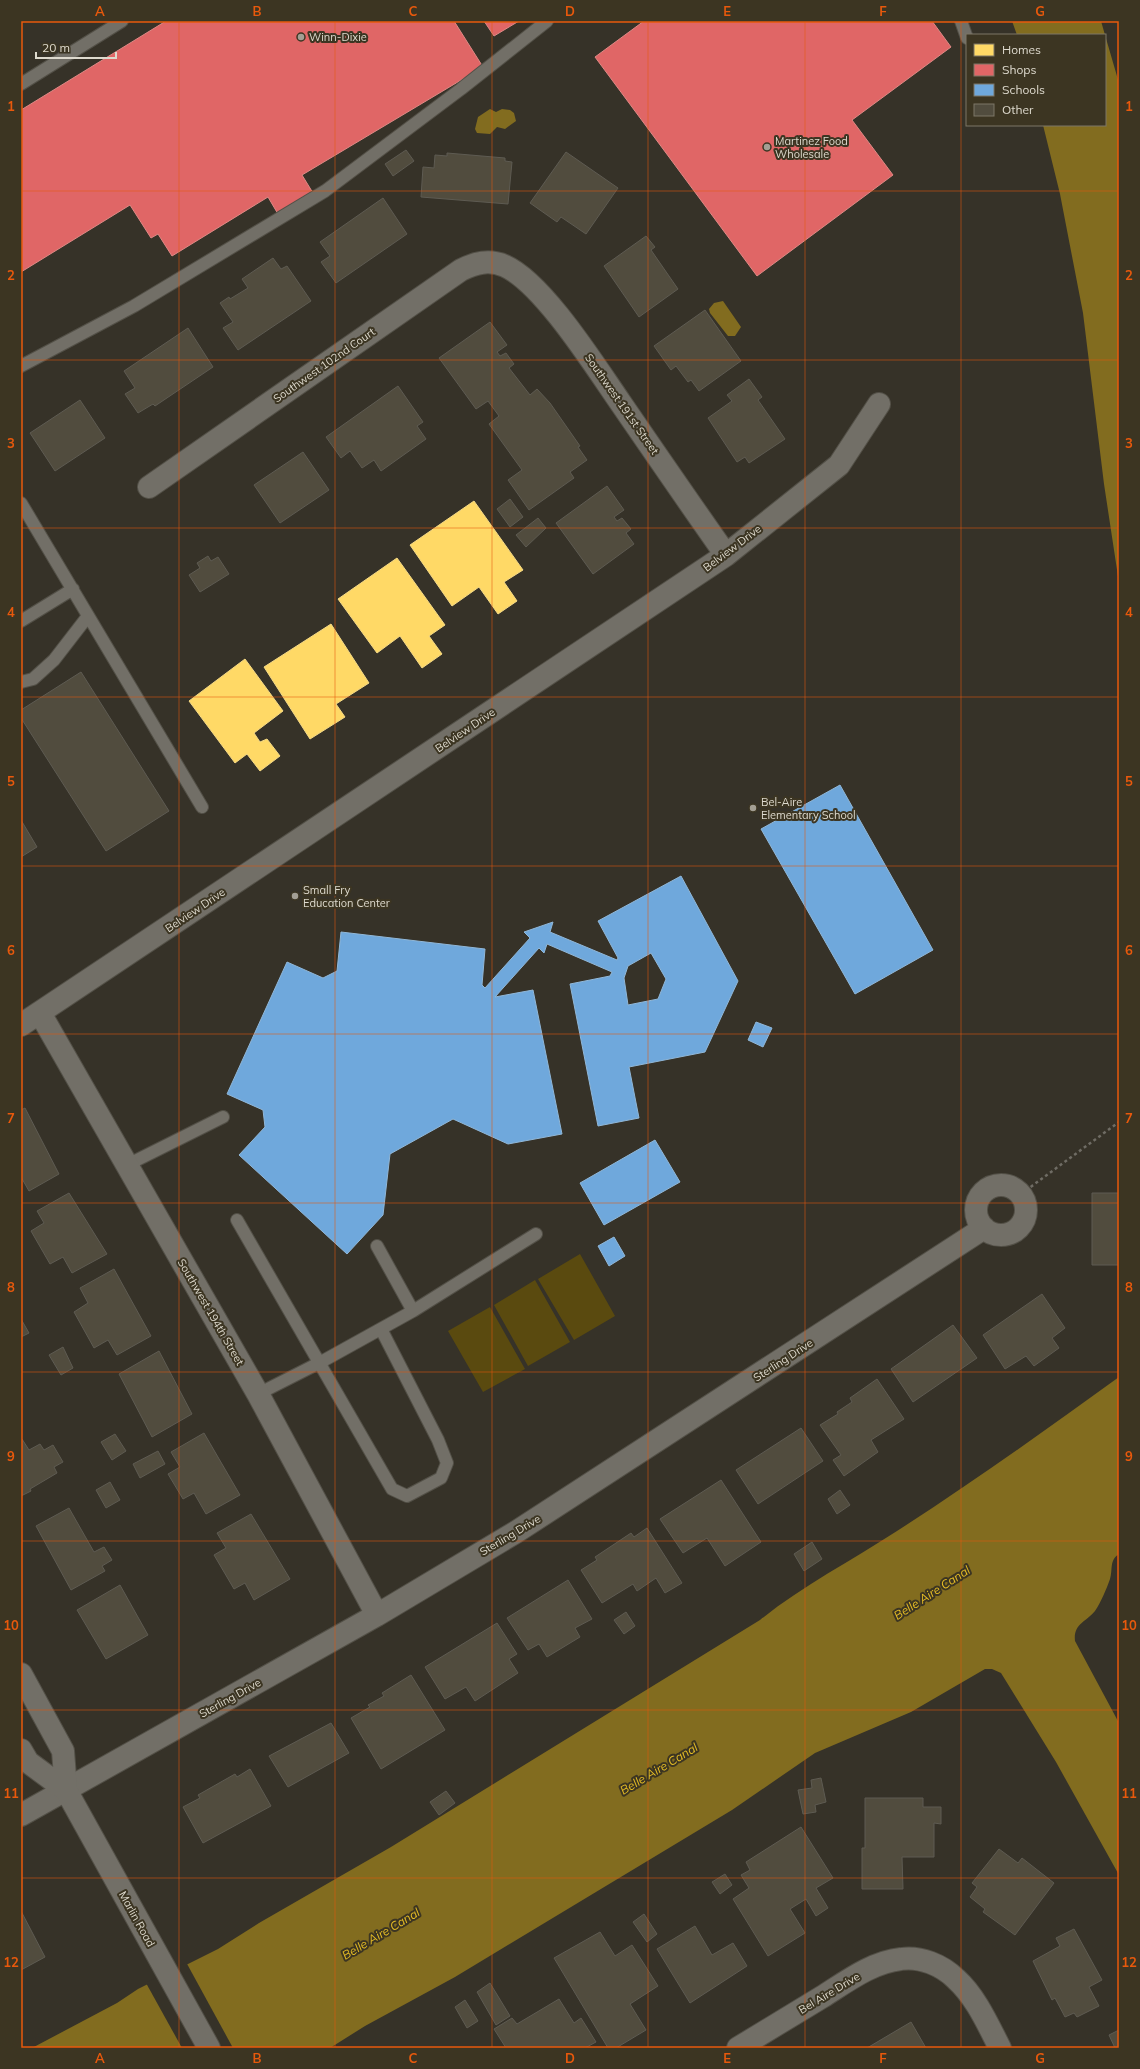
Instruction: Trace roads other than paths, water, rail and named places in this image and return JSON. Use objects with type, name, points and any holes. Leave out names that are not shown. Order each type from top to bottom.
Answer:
[{"type":"street","name":"Southwest 102nd Court","points":[[149,487],[461,270],[481,262],[504,266]]},
{"type":"street","name":"Southwest 191st Street","points":[[504,266],[514,271],[538,292],[578,342],[726,555]]},
{"type":"street","name":"Belview Drive","points":[[21,1025],[40,1014],[726,555],[839,465],[879,404]]},
{"type":"street","name":"Southwest 194th Street","points":[[40,1014],[258,1394],[377,1615]]},
{"type":"street","points":[[1007,1185],[1021,1194],[1025,1201],[1026,1210],[1021,1226],[1015,1231],[999,1235],[984,1228],[976,1214],[976,1206],[984,1191],[995,1186],[1007,1185]]},
{"type":"street","name":"Sterling Drive","points":[[21,1815],[377,1615],[570,1498],[984,1228]]},
{"type":"street","name":"Marlin Road","points":[[21,1674],[63,1751],[66,1790]]},
{"type":"street","name":"Marlin Road","points":[[21,1750],[28,1762],[66,1790],[209,2048]]},
{"type":"street","name":"Bel Aire Drive","points":[[738,2048],[874,1967],[899,1959],[908,1958],[926,1961],[946,1971],[962,1984],[975,2003],[1000,2048]]},
{"type":"lane","points":[[21,84],[121,21]]},
{"type":"lane","points":[[21,366],[134,306],[324,191],[461,89],[547,21]]},
{"type":"lane","points":[[961,21],[966,35]]},
{"type":"lane","points":[[21,503],[202,807]]},
{"type":"lane","points":[[21,622],[73,589]]},
{"type":"lane","points":[[21,682],[33,680],[54,660],[88,616]]},
{"type":"lane","points":[[127,1165],[223,1117]]},
{"type":"lane","points":[[237,1220],[321,1362],[392,1489],[407,1496],[441,1478],[447,1463],[438,1440],[380,1329]]},
{"type":"lane","points":[[258,1394],[321,1362],[413,1311],[536,1234]]},
{"type":"lane","points":[[376,1246],[413,1311]]},
{"type":"water","points":[[1012,21],[1101,21],[1105,34],[1017,34]]},
{"type":"water","points":[[1106,38],[1119,83],[1119,583],[1104,484],[1083,313],[1060,194],[1043,126],[1106,126]]},
{"type":"water","points":[[490,109],[496,112],[502,109],[510,110],[514,113],[516,121],[505,129],[497,127],[490,134],[477,133],[475,129],[478,117]]},
{"type":"water","points":[[723,301],[741,327],[735,336],[728,336],[710,313],[709,309],[714,303]]},
{"type":"water","name":"Belle Aire Canal","points":[[1119,1377],[1119,1554],[1114,1559],[1110,1579],[1099,1604],[1095,1611],[1078,1627],[1075,1635],[1075,1641],[1119,1723],[1119,1875],[1056,1762],[1001,1673],[992,1669],[985,1669],[911,1712],[815,1753],[732,1810],[455,1977],[365,2026],[330,2048],[32,2048],[117,2003],[138,1989],[218,1949],[259,1923],[391,1847],[760,1620],[793,1596],[880,1542],[953,1494]]},
{"type":"place","name":"Winn-Dixie","points":[[301,37]]},
{"type":"place","name":"Martinez Food Wholesale","points":[[767,147]]},
{"type":"place","name":"Bel-Aire Elementary School","points":[[753,808]]},
{"type":"place","name":"Small Fry Education Center","points":[[295,896]]}]
